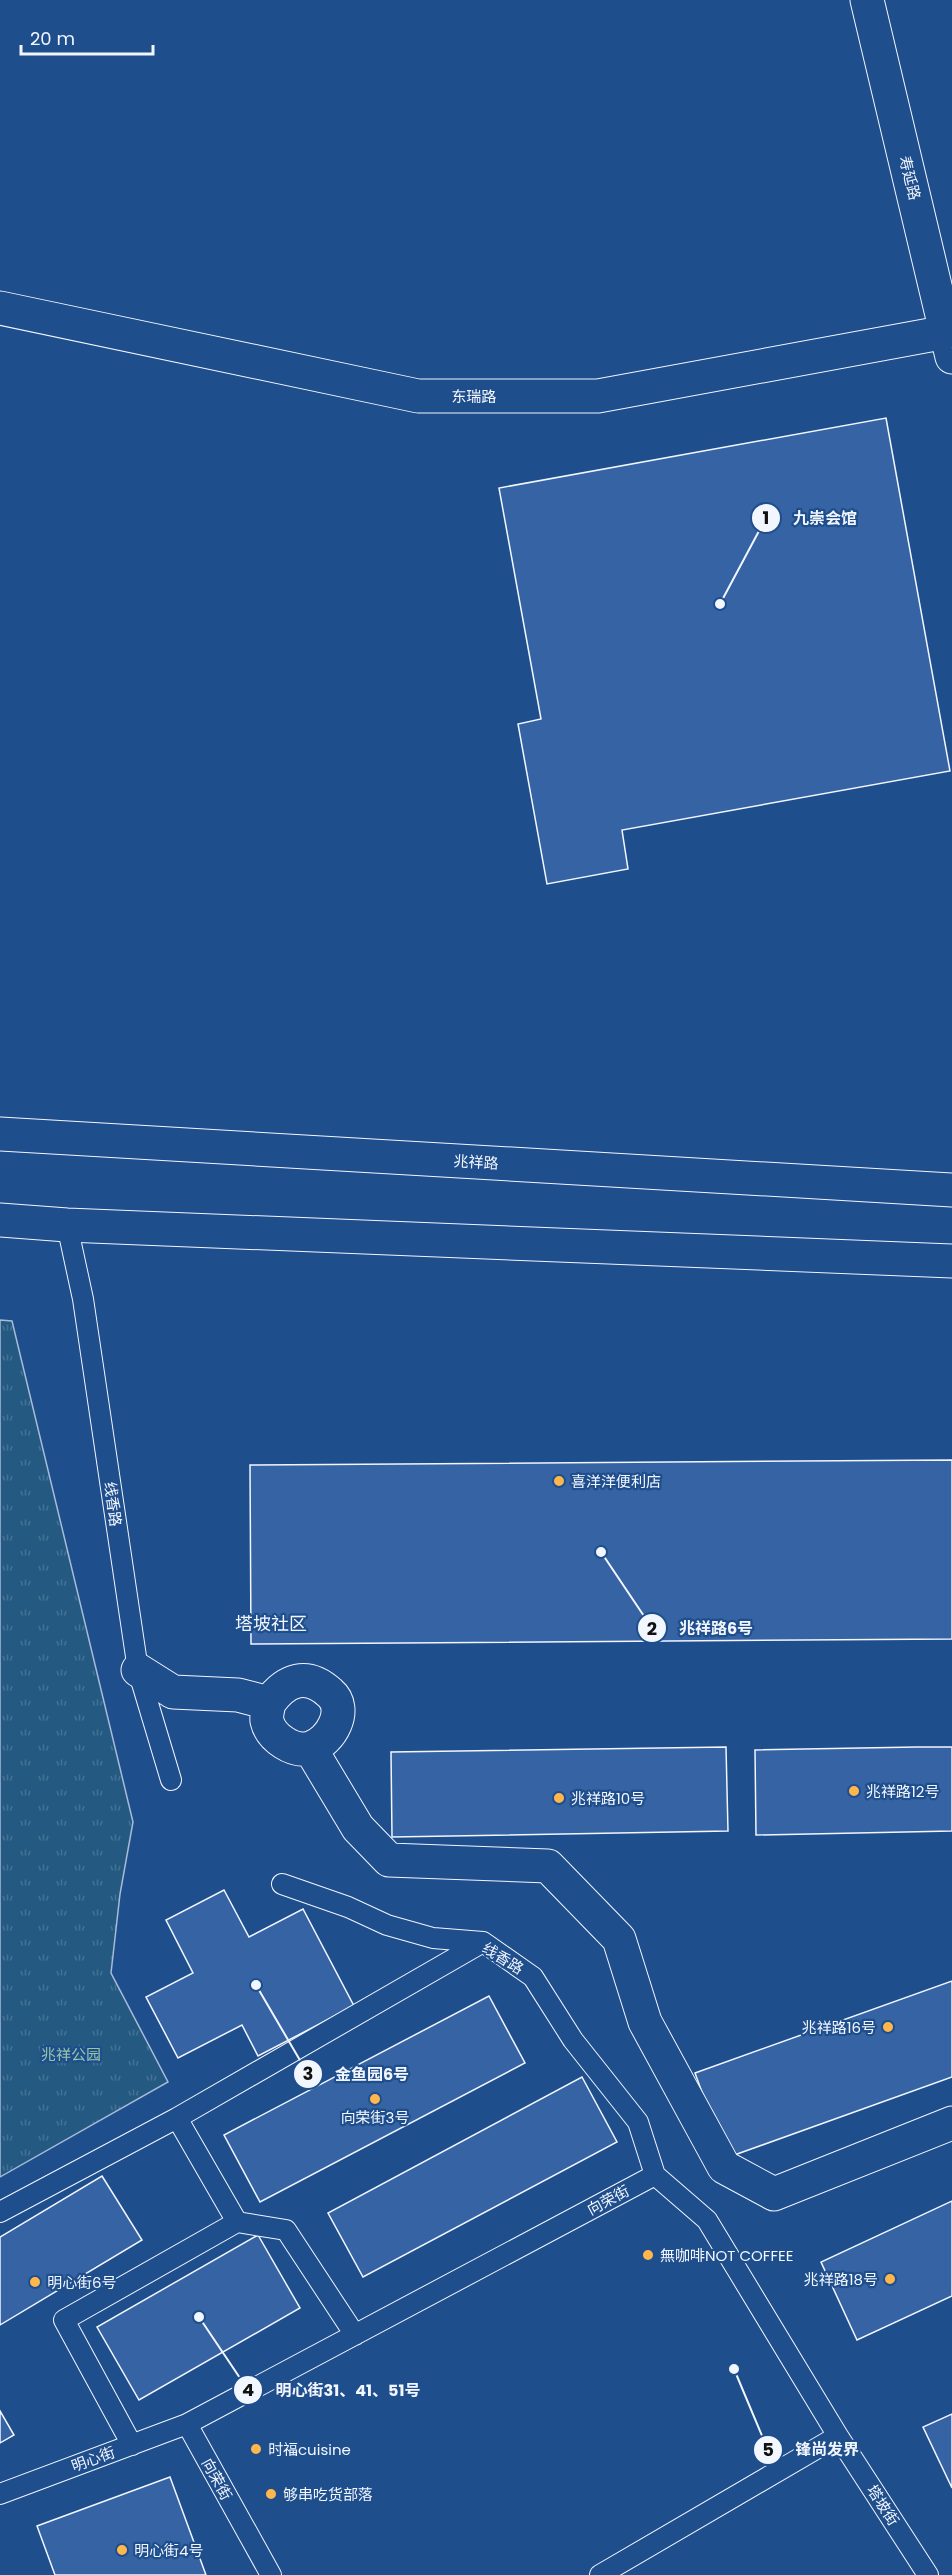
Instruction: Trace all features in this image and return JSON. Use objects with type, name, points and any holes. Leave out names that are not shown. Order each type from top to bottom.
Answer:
[{"type":"street","name":"寿延路","points":[[867,0],[950,340]]},
{"type":"street","name":"东瑞路","points":[[0,308],[418,396],[598,396],[950,340]]},
{"type":"street","name":"兆祥路","points":[[0,1134],[952,1190]]},
{"type":"street","points":[[0,1220],[67,1225],[952,1260]]},
{"type":"street","points":[[138,1670],[173,1692],[237,1695],[268,1703]]},
{"type":"street","points":[[295,1680],[319,1683],[334,1696],[338,1710],[335,1726],[327,1738],[310,1748],[294,1748],[276,1738],[267,1722],[268,1703],[279,1689],[295,1680]]},
{"type":"street","points":[[310,1748],[358,1828],[389,1860],[548,1866],[619,1939],[645,2022],[724,2167],[774,2194],[952,2123]]},
{"type":"lane","name":"线香路","points":[[67,1225],[83,1299],[138,1670],[171,1780]]},
{"type":"lane","name":"线香路","points":[[282,1884],[348,1907],[387,1925],[433,1938],[483,1942],[533,1977],[573,2040],[638,2122],[655,2175]]},
{"type":"lane","points":[[0,2212],[177,2118],[483,1942]]},
{"type":"lane","points":[[177,2118],[237,2222]]},
{"type":"lane","points":[[600,2575],[838,2436],[707,2220],[655,2175]]},
{"type":"lane","name":"向荣街","points":[[271,2575],[187,2424],[655,2175]]},
{"type":"lane","points":[[132,2445],[64,2320],[237,2222],[286,2230],[355,2335]]},
{"type":"lane","name":"明心街","points":[[0,2493],[187,2424]]},
{"type":"lane","name":"塔坡街","points":[[838,2436],[928,2575]]},
{"type":"green space","name":"兆祥公园","points":[[0,1320],[12,1321],[133,1822],[120,1894],[111,1973],[168,2082],[0,2177]]},
{"type":"building","points":[[886,418],[950,771],[622,830],[628,869],[547,884],[518,724],[541,719],[499,488]]},
{"type":"building","points":[[952,1460],[952,1639],[251,1644],[250,1465]]},
{"type":"building","name":"兆祥路10号","points":[[726,1747],[728,1831],[392,1837],[391,1752]]},
{"type":"building","name":"兆祥路12号","points":[[952,1747],[952,1831],[756,1835],[755,1750]]},
{"type":"building","points":[[224,1890],[249,1937],[303,1909],[354,2006],[258,2056],[242,2025],[178,2058],[146,1997],[193,1973],[166,1920]]},
{"type":"building","name":"兆祥路16号","points":[[952,1981],[952,2077],[726,2158],[695,2073]]},
{"type":"building","name":"向荣街3号","points":[[489,1996],[525,2063],[260,2202],[224,2135]]},
{"type":"building","name":"向荣街3号","points":[[582,2077],[617,2142],[363,2277],[328,2213]]},
{"type":"building","name":"明心街6号","points":[[102,2176],[142,2240],[0,2325],[0,2237]]},
{"type":"building","name":"兆祥路18号","points":[[952,2201],[952,2296],[857,2340],[821,2262]]},
{"type":"building","points":[[258,2235],[300,2308],[139,2400],[97,2327]]},
{"type":"building","points":[[0,2411],[14,2435],[0,2443]]},
{"type":"building","points":[[952,2414],[952,2488],[923,2427]]},
{"type":"building","name":"明心街4号","points":[[170,2477],[206,2575],[55,2575],[37,2526]]},
{"type":"place","name":"九崇会馆","points":[[720,604]]},
{"type":"place","name":"喜洋洋便利店","points":[[559,1481]]},
{"type":"place","name":"兆祥路6号","points":[[601,1552]]},
{"type":"place","name":"兆祥路12号","points":[[854,1791]]},
{"type":"place","name":"兆祥路10号","points":[[559,1798]]},
{"type":"place","name":"金鱼园6号","points":[[256,1985]]},
{"type":"place","name":"兆祥路16号","points":[[888,2027]]},
{"type":"place","name":"向荣街3号","points":[[375,2099]]},
{"type":"place","name":"無咖啡NOT COFFEE","points":[[648,2255]]},
{"type":"place","name":"兆祥路18号","points":[[890,2279]]},
{"type":"place","name":"明心街6号","points":[[35,2282]]},
{"type":"place","name":"明心街31、41、51号","points":[[199,2317]]},
{"type":"place","name":"锋尚发界","points":[[734,2369]]},
{"type":"place","name":"时福cuisine","points":[[256,2449]]},
{"type":"place","name":"够串吃货部落","points":[[271,2494]]},
{"type":"place","name":"明心街4号","points":[[122,2550]]},
{"type":"district","name":"塔坡社区","points":[[271,1623]]}]
